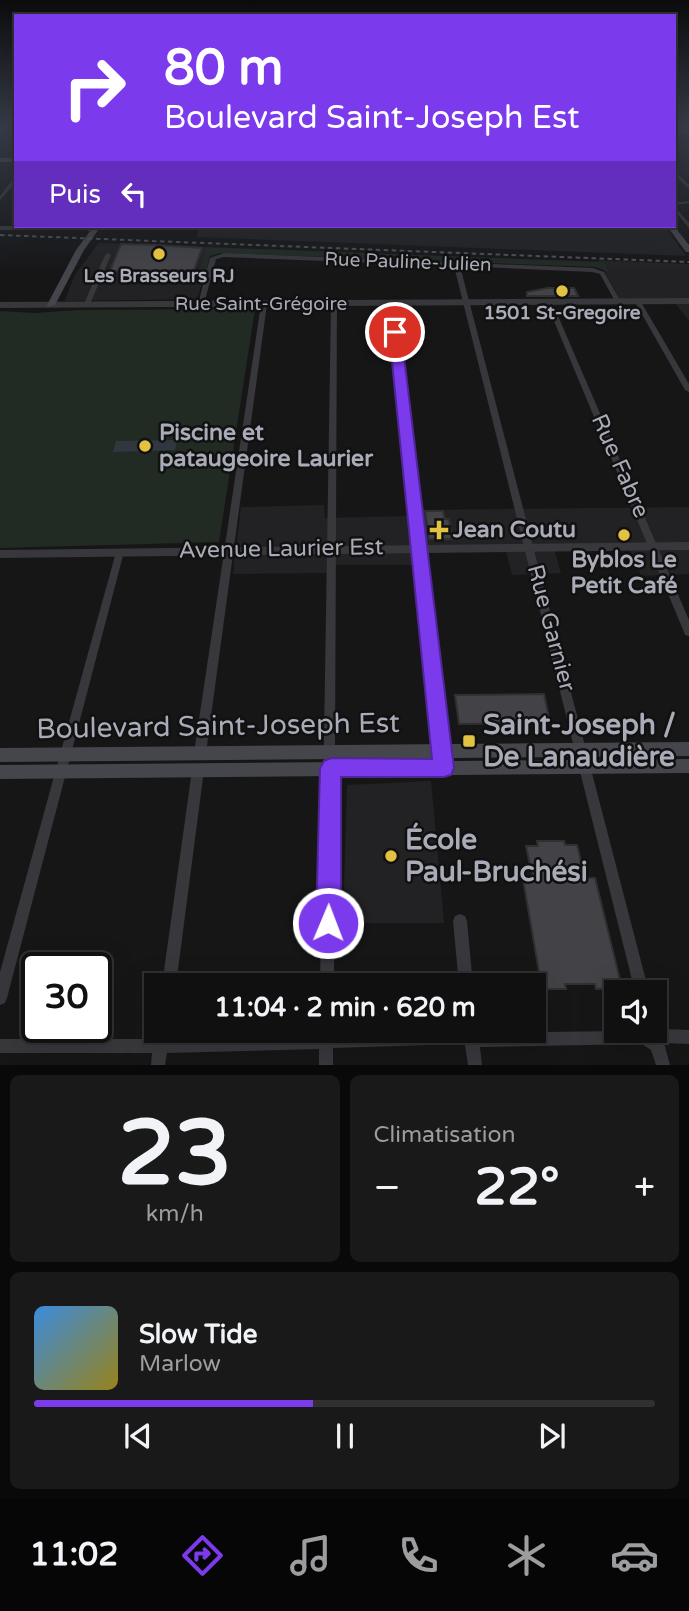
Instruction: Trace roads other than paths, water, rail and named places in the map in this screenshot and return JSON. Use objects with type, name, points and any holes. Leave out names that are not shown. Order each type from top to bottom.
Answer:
[{"type":"main road","points":[[676,225],[689,241]]},
{"type":"main road","points":[[51,305],[92,228]]},
{"type":"main road","points":[[68,271],[102,228]]},
{"type":"main road","points":[[672,228],[689,250]]},
{"type":"main road","name":"Boulevard Saint-Joseph Est","points":[[0,772],[198,770],[441,751],[689,749]]},
{"type":"main road","name":"Boulevard Saint-Joseph Est","points":[[0,755],[200,753],[444,768],[689,766]]},
{"type":"street","points":[[677,175],[689,188]]},
{"type":"street","points":[[0,199],[14,182]]},
{"type":"street","points":[[676,209],[689,226]]},
{"type":"street","points":[[87,304],[108,255]]},
{"type":"street","name":"Rue Pauline-Julien","points":[[201,304],[213,258],[217,256],[599,271],[618,302]]},
{"type":"street","name":"Rue Garnier","points":[[457,265],[639,980]]},
{"type":"street","name":"Rue Fabre","points":[[549,302],[689,632]]},
{"type":"street","points":[[638,302],[689,390]]},
{"type":"street","name":"Rue Saint-Grégoire","points":[[0,305],[689,302]]},
{"type":"street","points":[[327,973],[334,303]]},
{"type":"street","points":[[392,303],[444,768]]},
{"type":"street","points":[[200,753],[264,304]]},
{"type":"street","name":"Avenue Laurier Est","points":[[0,554],[689,545]]},
{"type":"street","points":[[0,998],[120,552]]},
{"type":"street","points":[[171,973],[198,770]]},
{"type":"street","points":[[460,921],[465,973]]},
{"type":"street","points":[[546,1035],[604,1036]]},
{"type":"street","points":[[667,1037],[689,1037]]},
{"type":"street","points":[[0,1046],[144,1039]]},
{"type":"street","points":[[158,1065],[161,1043]]},
{"type":"street","points":[[326,1043],[326,1065]]},
{"type":"street","points":[[473,1043],[475,1065]]},
{"type":"street","points":[[657,1043],[663,1065]]},
{"type":"railway","points":[[0,235],[689,262]]},
{"type":"place","name":"Les Brasseurs RJ","points":[[159,254]]},
{"type":"place","name":"1501 St-Gregoire","points":[[562,291]]},
{"type":"place","name":"Piscine et pataugeoire Laurier","points":[[145,446]]},
{"type":"place","name":"Jean Coutu","points":[[439,530]]},
{"type":"place","name":"Byblos Le Petit Café","points":[[624,535]]},
{"type":"place","name":"Saint-Joseph / De Lanaudière","points":[[469,741]]},
{"type":"place","name":"École Paul-Bruchési","points":[[391,856]]}]
